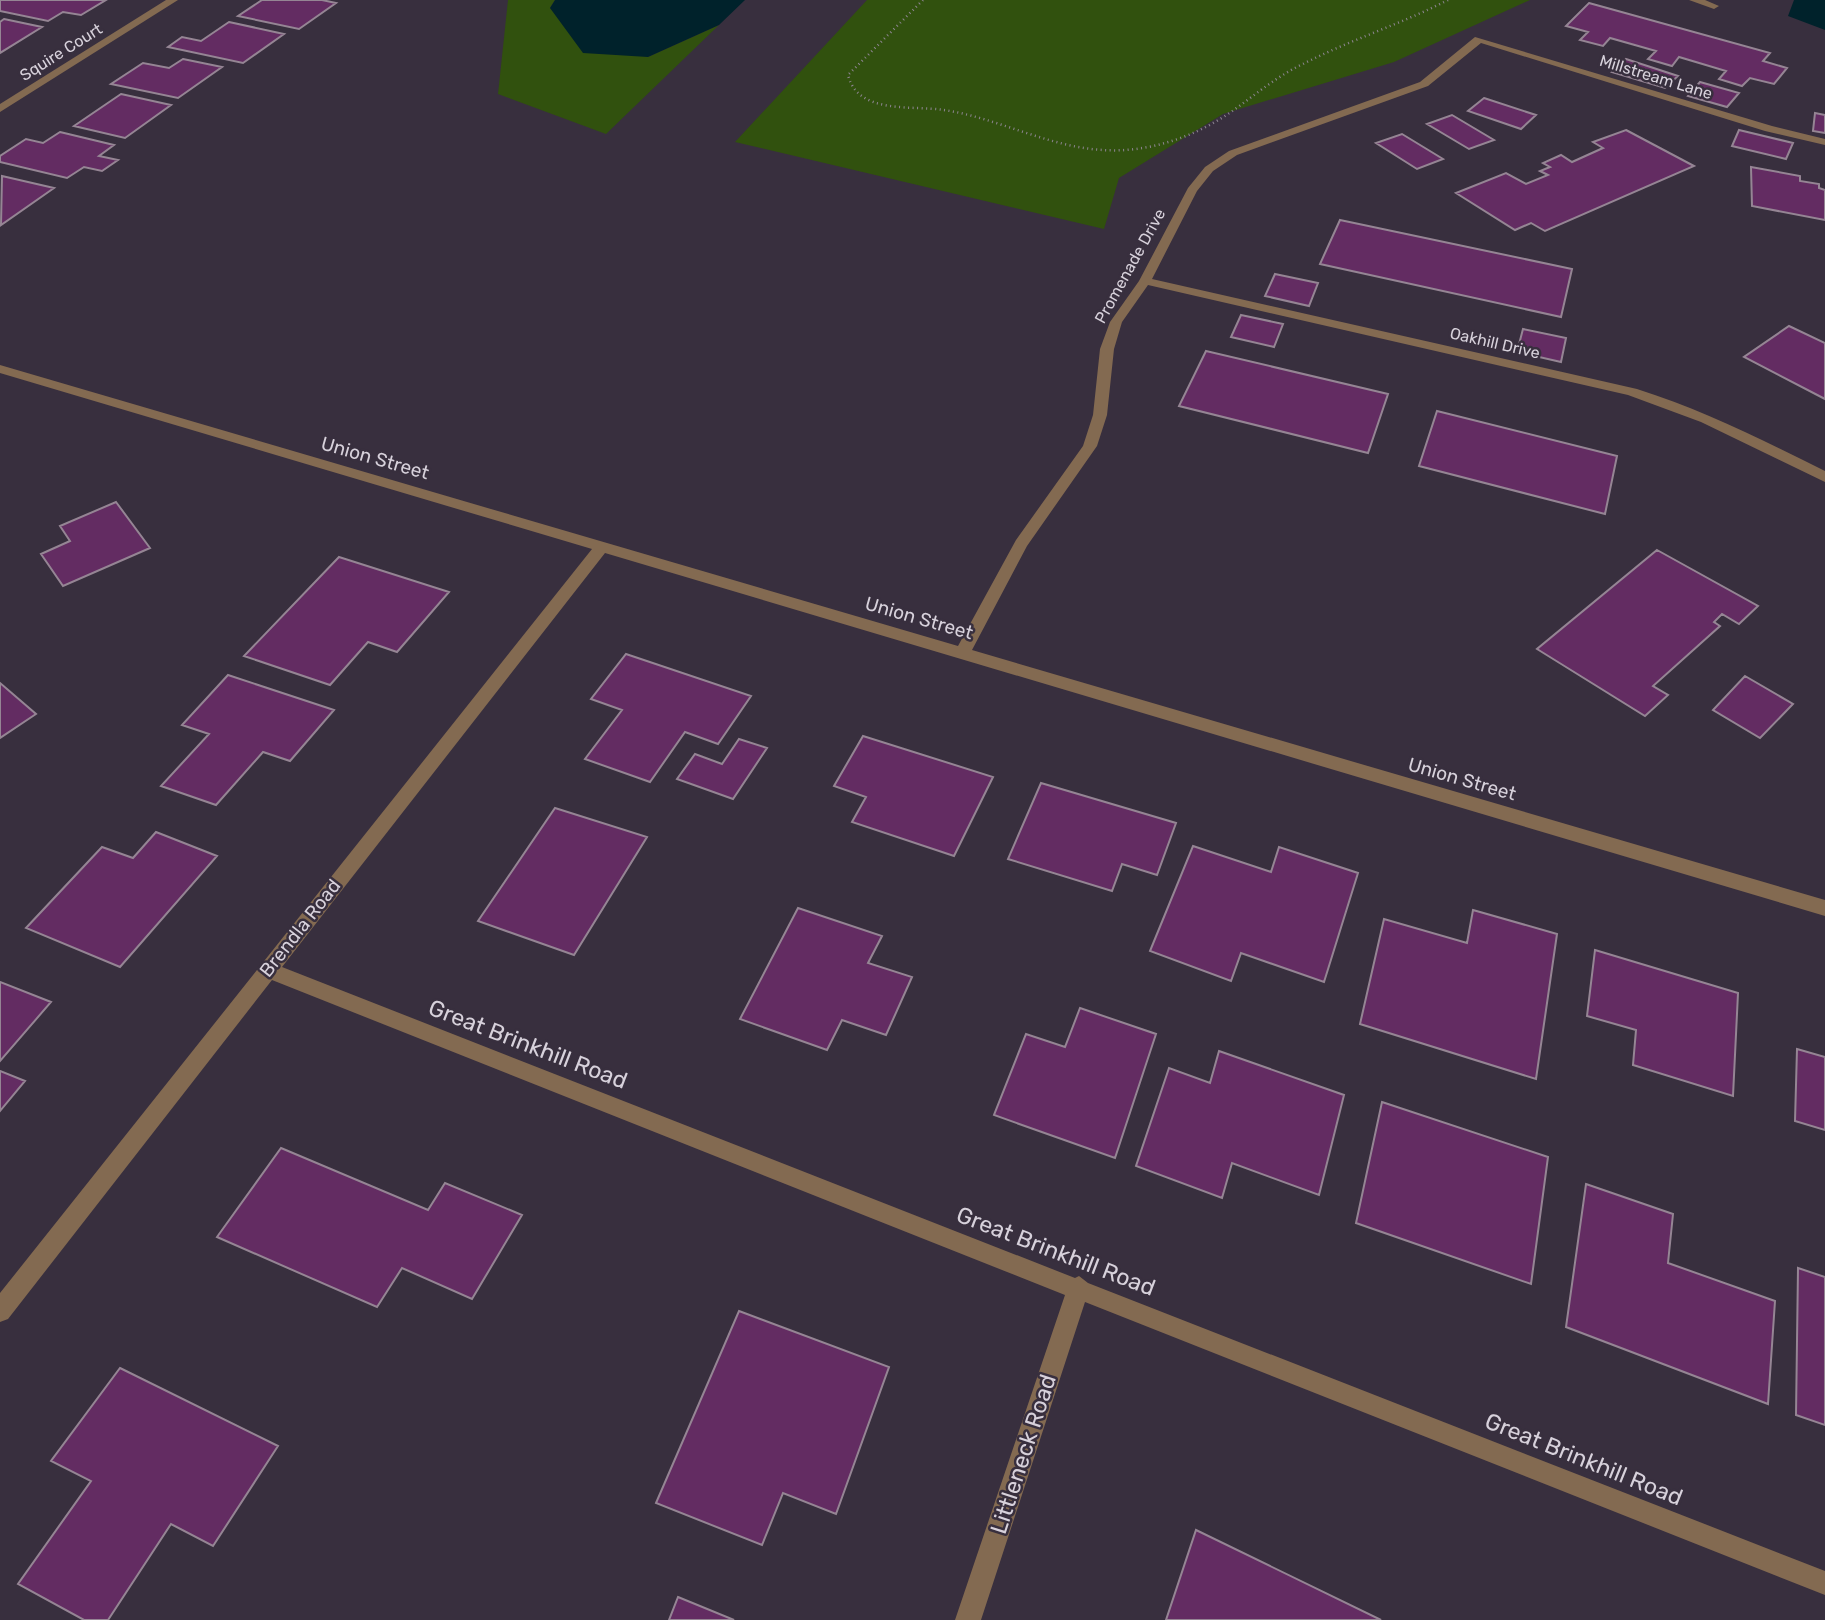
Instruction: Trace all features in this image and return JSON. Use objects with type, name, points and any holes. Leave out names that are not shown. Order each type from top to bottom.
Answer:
[{"type":"street","name":"Squire Court","points":[[0,109],[173,0]]},
{"type":"street","points":[[1694,0],[1714,6]]},
{"type":"street","name":"Millstream Lane","points":[[1479,39],[1769,129],[1825,142]]},
{"type":"street","name":"Promenade Drive","points":[[962,653],[1021,544],[1090,446],[1100,415],[1107,349],[1116,322],[1144,281],[1192,190],[1209,169],[1233,153],[1424,84],[1479,39]]},
{"type":"street","name":"Oakhill Drive","points":[[1144,281],[1632,392],[1675,405],[1715,422],[1825,477]]},
{"type":"street","name":"Union Street","points":[[0,369],[1825,908]]},
{"type":"street","name":"Brendla Road","points":[[0,1311],[602,547]]},
{"type":"street","name":"Great Brinkhill Road","points":[[267,970],[1079,1287],[1825,1583]]},
{"type":"street","name":"Littleneck Road","points":[[968,1620],[1079,1287]]},
{"type":"path","points":[[923,0],[848,75],[848,82],[859,96],[888,104],[958,110],[1045,139],[1117,151],[1153,145],[1206,126],[1304,63],[1448,0]]},
{"type":"green space","points":[[508,0],[555,0],[550,8],[648,57],[719,25],[606,134],[498,94]]},
{"type":"green space","points":[[867,0],[1530,0],[1394,62],[1223,114],[1119,178],[1104,229],[735,142]]},
{"type":"water","points":[[555,0],[745,0],[719,25],[648,57],[583,53],[550,8]]},
{"type":"water","points":[[1794,0],[1825,0],[1825,30],[1788,16]]},
{"type":"building","points":[[0,0],[106,0],[81,15],[63,12],[48,21],[0,11]]},
{"type":"building","points":[[262,0],[322,0],[336,3],[299,29],[238,16]]},
{"type":"building","points":[[1589,3],[1770,53],[1763,61],[1787,68],[1774,84],[1750,78],[1742,86],[1719,79],[1726,71],[1679,57],[1672,66],[1648,59],[1656,51],[1610,38],[1603,46],[1580,40],[1588,32],[1566,26]]},
{"type":"building","points":[[4,19],[42,27],[0,53],[0,22]]},
{"type":"building","points":[[229,22],[284,34],[243,63],[168,47],[182,37],[201,41]]},
{"type":"building","points":[[183,59],[222,67],[178,98],[111,84],[143,63],[169,68]]},
{"type":"building","points":[[1626,59],[1678,76],[1665,88],[1612,72]]},
{"type":"building","points":[[1700,82],[1739,93],[1727,107],[1688,96]]},
{"type":"building","points":[[121,94],[171,105],[125,138],[74,126]]},
{"type":"building","points":[[1484,98],[1536,115],[1521,129],[1468,111]]},
{"type":"building","points":[[1815,113],[1825,115],[1825,133],[1813,131]]},
{"type":"building","points":[[1452,115],[1494,140],[1469,149],[1427,124]]},
{"type":"building","points":[[1626,130],[1694,166],[1545,231],[1531,223],[1515,230],[1456,193],[1506,173],[1526,184],[1548,175],[1540,171],[1550,167],[1543,163],[1561,155],[1572,162],[1603,148],[1593,142]]},
{"type":"building","points":[[1739,130],[1793,143],[1786,159],[1732,146]]},
{"type":"building","points":[[60,132],[114,145],[99,156],[118,160],[102,171],[84,167],[67,178],[0,162],[0,156],[26,139],[43,143]]},
{"type":"building","points":[[1402,134],[1443,159],[1417,169],[1376,143]]},
{"type":"building","points":[[1751,167],[1800,176],[1800,181],[1819,184],[1819,188],[1825,190],[1825,220],[1752,206]]},
{"type":"building","points":[[2,176],[54,188],[1,225]]},
{"type":"building","points":[[1340,220],[1572,269],[1561,317],[1320,264]]},
{"type":"building","points":[[1275,274],[1318,283],[1309,306],[1265,296]]},
{"type":"building","points":[[1241,315],[1283,324],[1274,347],[1231,337]]},
{"type":"building","points":[[1789,326],[1825,343],[1825,399],[1744,357]]},
{"type":"building","points":[[1523,329],[1566,338],[1561,362],[1517,352]]},
{"type":"building","points":[[1206,351],[1388,394],[1368,453],[1179,406]]},
{"type":"building","points":[[1437,411],[1617,456],[1605,514],[1419,466]]},
{"type":"building","points":[[116,502],[150,548],[63,586],[41,554],[70,541],[60,526]]},
{"type":"building","points":[[1657,550],[1758,606],[1739,624],[1722,614],[1714,622],[1720,626],[1653,686],[1668,695],[1645,716],[1537,649]]},
{"type":"building","points":[[339,557],[449,592],[397,652],[368,642],[330,685],[244,656]]},
{"type":"building","points":[[626,654],[751,696],[718,744],[685,732],[650,782],[585,759],[622,710],[591,699]]},
{"type":"building","points":[[228,675],[334,710],[290,761],[263,752],[216,805],[161,786],[209,734],[182,725]]},
{"type":"building","points":[[1745,676],[1793,704],[1760,738],[1713,710]]},
{"type":"building","points":[[0,683],[36,714],[0,738]]},
{"type":"building","points":[[863,736],[993,777],[954,856],[852,822],[866,797],[834,786]]},
{"type":"building","points":[[739,739],[767,748],[733,799],[677,779],[695,754],[722,764]]},
{"type":"building","points":[[1041,783],[1176,823],[1157,875],[1122,864],[1112,891],[1008,859]]},
{"type":"building","points":[[555,808],[647,837],[574,955],[478,921]]},
{"type":"building","points":[[156,832],[217,856],[120,967],[26,928],[102,847],[133,858]]},
{"type":"building","points":[[1193,846],[1271,872],[1279,847],[1358,873],[1324,982],[1241,953],[1231,981],[1150,951]]},
{"type":"building","points":[[798,908],[882,936],[868,963],[912,977],[886,1035],[842,1020],[827,1050],[740,1019]]},
{"type":"building","points":[[1473,910],[1557,934],[1536,1079],[1360,1024],[1384,919],[1467,943]]},
{"type":"building","points":[[1595,950],[1738,993],[1733,1096],[1633,1065],[1636,1030],[1587,1016]]},
{"type":"building","points":[[0,982],[51,1002],[0,1061]]},
{"type":"building","points":[[1080,1008],[1156,1034],[1115,1158],[994,1115],[1026,1034],[1065,1047]]},
{"type":"building","points":[[1797,1049],[1825,1057],[1825,1130],[1795,1121]]},
{"type":"building","points":[[1219,1051],[1344,1095],[1319,1195],[1232,1163],[1222,1198],[1136,1166],[1169,1068],[1210,1083]]},
{"type":"building","points":[[0,1071],[25,1081],[0,1111]]},
{"type":"building","points":[[1382,1102],[1548,1157],[1531,1284],[1356,1223]]},
{"type":"building","points":[[281,1148],[428,1210],[445,1183],[522,1215],[472,1299],[402,1268],[377,1307],[217,1237]]},
{"type":"building","points":[[1586,1184],[1673,1214],[1668,1263],[1775,1301],[1768,1404],[1566,1327]]},
{"type":"building","points":[[1798,1268],[1825,1277],[1825,1425],[1796,1415]]},
{"type":"building","points":[[739,1311],[889,1367],[836,1514],[783,1493],[762,1545],[656,1503]]},
{"type":"building","points":[[120,1368],[278,1446],[213,1546],[171,1524],[108,1620],[84,1620],[18,1584],[91,1481],[51,1461]]},
{"type":"building","points":[[1196,1530],[1381,1620],[1166,1620]]},
{"type":"building","points":[[678,1597],[734,1620],[669,1620]]}]
